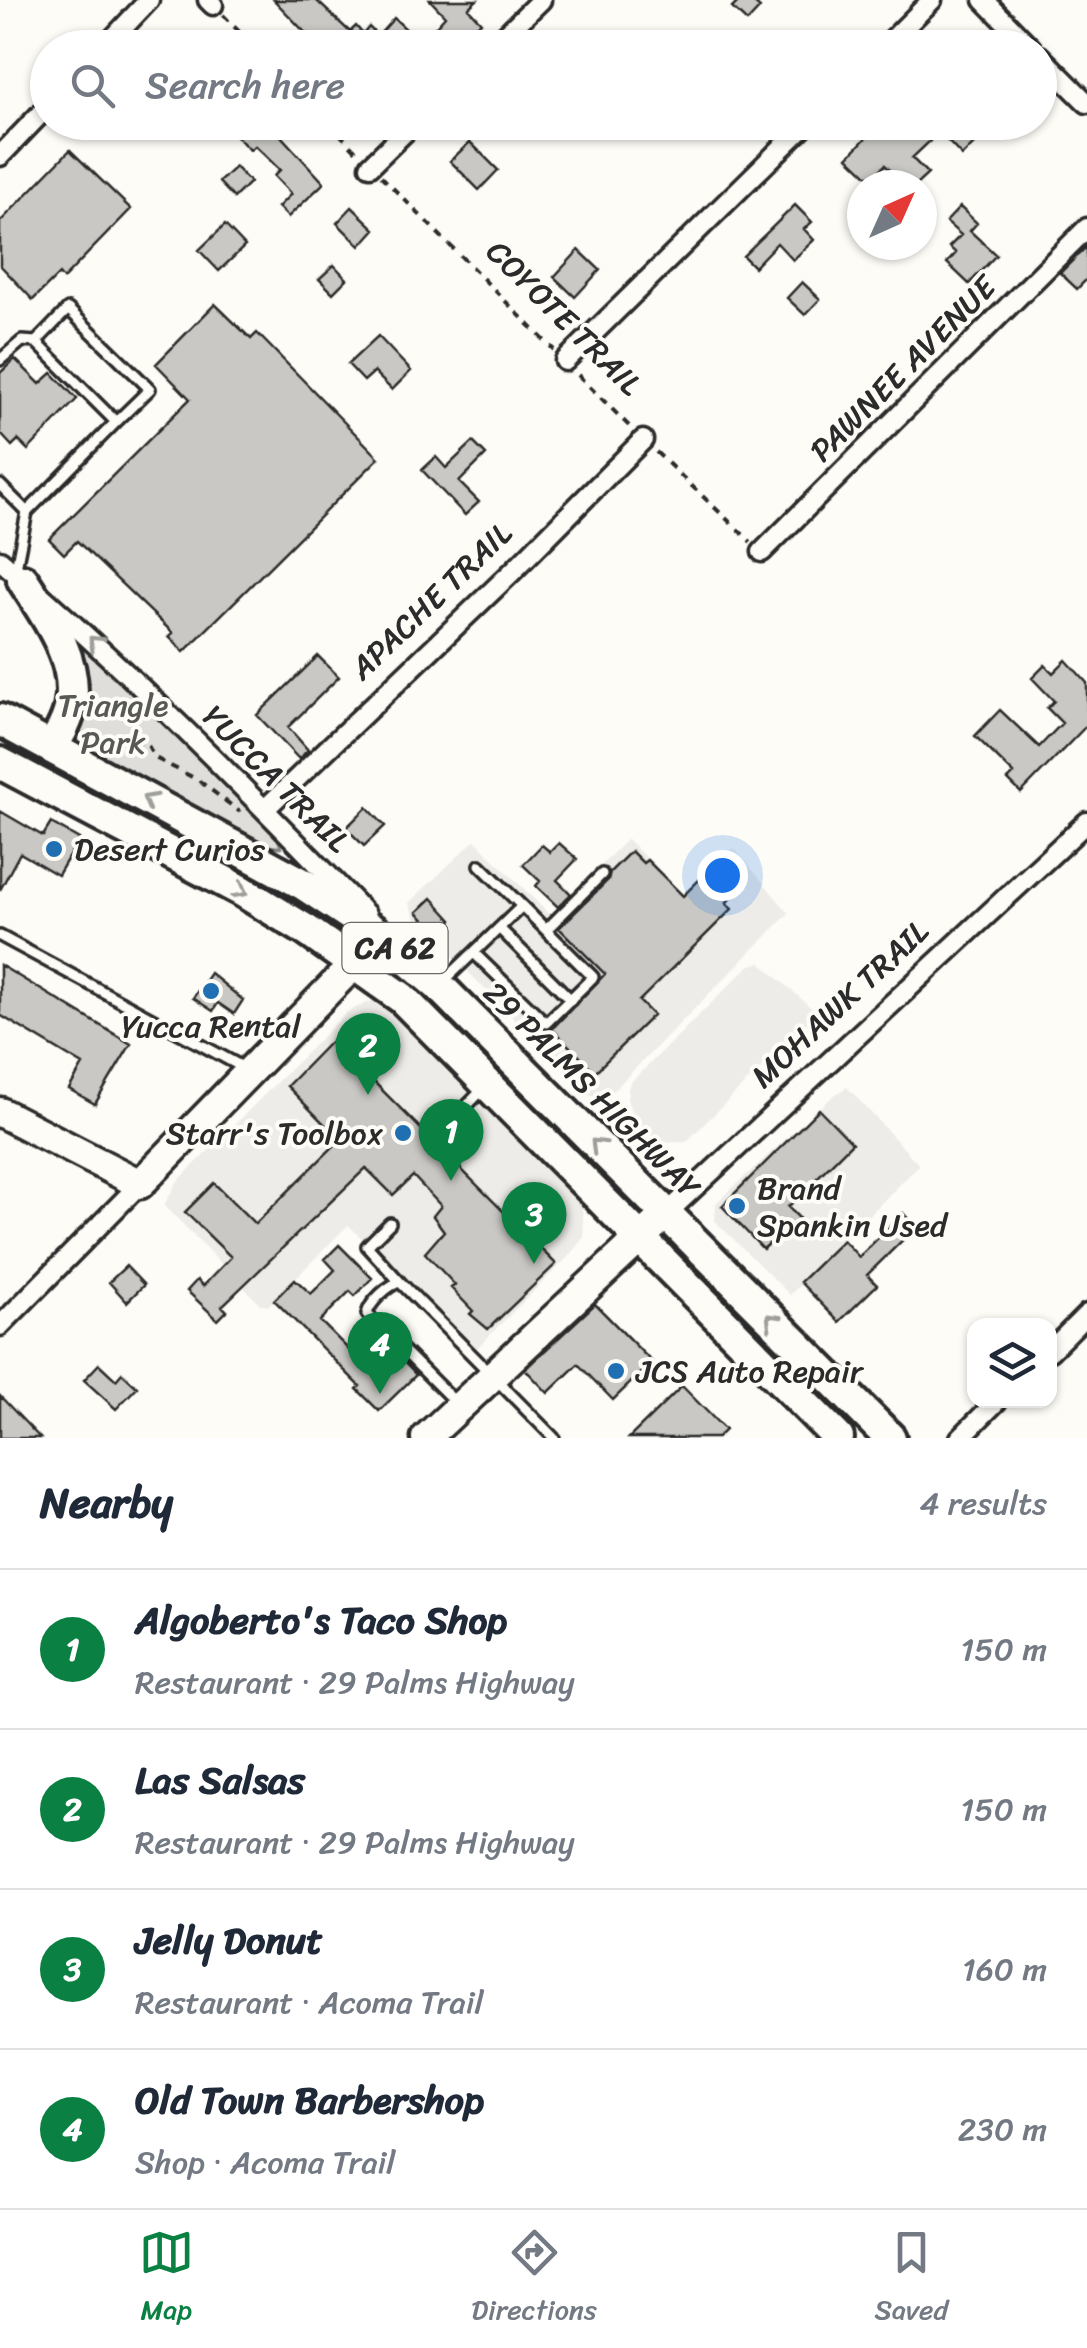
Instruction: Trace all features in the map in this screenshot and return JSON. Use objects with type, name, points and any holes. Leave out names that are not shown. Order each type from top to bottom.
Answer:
[{"type":"main road","points":[[13,571],[61,640],[72,702],[58,736]]},
{"type":"main road","name":"29 PALMS HIGHWAY","points":[[0,720],[58,736],[303,884],[374,931],[415,964],[890,1438]]},
{"type":"main road","name":"29 PALMS HIGHWAY","points":[[0,764],[242,891],[402,998],[838,1438]]},
{"type":"street","points":[[121,30],[149,0]]},
{"type":"street","points":[[510,30],[541,0]]},
{"type":"street","points":[[902,30],[932,0]]},
{"type":"street","points":[[984,0],[1013,30]]},
{"type":"street","points":[[1057,73],[1087,103]]},
{"type":"street","points":[[0,156],[30,125]]},
{"type":"street","points":[[370,166],[396,140]]},
{"type":"street","points":[[565,361],[790,140]]},
{"type":"street","name":"PAWNEE AVENUE","points":[[762,552],[1087,228]]},
{"type":"street","name":"APACHE TRAIL","points":[[261,805],[513,571],[642,440]]},
{"type":"street","name":"YUCCA TRAIL","points":[[13,571],[96,642],[415,964]]},
{"type":"street","name":"MOHAWK TRAIL","points":[[426,1438],[1087,822]]},
{"type":"street","points":[[0,1326],[355,963]]},
{"type":"street","points":[[0,1112],[140,1184]]},
{"type":"street","points":[[1057,1344],[1087,1314]]},
{"type":"street","points":[[960,1438],[990,1408]]},
{"type":"lane","points":[[13,571],[26,512],[150,389],[68,309],[36,342]]},
{"type":"lane","points":[[0,360],[22,341],[36,342],[116,422]]},
{"type":"lane","points":[[0,485],[26,512]]},
{"type":"lane","points":[[474,953],[546,1024],[593,977],[480,865]]},
{"type":"lane","points":[[546,930],[602,874]]},
{"type":"lane","points":[[439,986],[522,906]]},
{"type":"lane","points":[[498,928],[571,1000]]},
{"type":"lane","points":[[0,936],[249,1072]]},
{"type":"lane","points":[[451,1122],[490,1083]]},
{"type":"lane","points":[[390,1223],[367,1246],[554,1438]]},
{"type":"lane","points":[[400,1282],[393,1284],[369,1308],[368,1314],[460,1406]]},
{"type":"path","points":[[211,2],[238,30]]},
{"type":"path","name":"COYOTE TRAIL","points":[[345,140],[642,440],[762,552]]},
{"type":"path","points":[[58,736],[146,742],[155,758],[198,780],[240,812],[261,805]]},
{"type":"shaded area","points":[[627,839],[685,896],[734,848],[789,913],[606,1098],[590,1096],[415,918],[409,903],[475,840],[551,916]]},
{"type":"shaded area","points":[[760,962],[817,1013],[686,1142],[659,1143],[637,1123],[627,1100],[629,1084],[749,966]]},
{"type":"shaded area","points":[[376,999],[582,1207],[584,1237],[477,1348],[348,1225],[268,1306],[260,1304],[164,1205],[177,1182],[347,1012]]},
{"type":"shaded area","points":[[847,1087],[919,1165],[790,1295],[715,1221],[716,1203]]},
{"type":"green space","name":"Triangle Park","points":[[89,648],[277,838],[281,847],[266,846],[68,737],[77,657],[82,649]]},
{"type":"building","points":[[274,0],[316,0],[348,30],[303,30]]},
{"type":"building","points":[[430,0],[477,0],[468,8],[481,22],[473,30],[433,30],[445,16]]},
{"type":"building","points":[[740,0],[751,0],[760,8],[747,22],[732,8]]},
{"type":"building","points":[[394,18],[407,30],[383,30]]},
{"type":"building","points":[[240,140],[285,140],[324,183],[288,217],[278,207],[291,194],[274,176],[280,170],[255,146],[250,150]]},
{"type":"building","points":[[864,140],[930,141],[912,158],[924,170],[890,170],[885,165],[880,170],[862,170],[848,157]]},
{"type":"building","points":[[947,140],[976,140],[962,156]]},
{"type":"building","points":[[470,142],[498,170],[479,190],[450,161]]},
{"type":"building","points":[[70,150],[131,209],[63,279],[59,274],[33,300],[0,265],[0,222]]},
{"type":"building","points":[[235,167],[250,182],[234,198],[219,182]]},
{"type":"building","points":[[795,205],[812,222],[804,229],[814,240],[793,260],[777,243],[754,267],[743,256]]},
{"type":"building","points":[[352,207],[375,229],[360,246],[337,223]]},
{"type":"building","points":[[960,207],[977,223],[970,231],[996,255],[969,284],[947,263],[956,253],[949,247],[961,235],[946,222]]},
{"type":"building","points":[[225,225],[245,246],[219,271],[199,250]]},
{"type":"building","points":[[1087,246],[1087,279],[1077,289],[1060,273]]},
{"type":"building","points":[[579,250],[600,270],[575,297],[554,277]]},
{"type":"building","points":[[334,265],[347,279],[333,293],[319,279]]},
{"type":"building","points":[[802,282],[820,299],[805,315],[787,298]]},
{"type":"building","points":[[215,304],[251,339],[257,333],[379,458],[184,652],[169,637],[173,633],[77,541],[64,554],[49,539],[190,399],[156,364]]},
{"type":"building","points":[[378,336],[411,371],[392,390],[374,372],[364,381],[348,364]]},
{"type":"building","points":[[15,359],[40,384],[52,373],[77,399],[28,450],[18,440],[12,446],[0,433],[0,373]]},
{"type":"building","points":[[473,442],[486,455],[459,482],[479,502],[465,515],[422,470],[436,457],[446,468]]},
{"type":"building","points":[[318,656],[339,677],[288,727],[308,750],[299,759],[257,715]]},
{"type":"building","points":[[1066,660],[1087,683],[1087,725],[1021,793],[1008,780],[1014,774],[975,736],[1000,710],[1039,747],[1062,723],[1047,708],[1054,701],[1032,678],[1045,665],[1053,673]]},
{"type":"building","points":[[367,807],[385,826],[364,846],[346,828]]},
{"type":"building","points":[[0,811],[43,836],[51,823],[79,839],[58,875],[20,853],[0,890]]},
{"type":"building","points":[[559,843],[577,859],[557,880],[571,894],[558,907],[536,886],[540,881],[523,865],[542,845],[550,852]]},
{"type":"building","points":[[631,851],[643,863],[647,860],[683,896],[712,867],[737,892],[726,903],[732,909],[639,1001],[653,1015],[595,1072],[552,1029],[605,974],[559,928],[608,880],[610,872]]},
{"type":"building","points":[[432,898],[452,920],[438,934],[417,912]]},
{"type":"building","points":[[0,965],[131,1044],[95,1104],[69,1089],[83,1065],[0,1015]]},
{"type":"building","points":[[210,973],[243,1000],[234,1014],[218,1003],[213,1011],[193,998]]},
{"type":"building","points":[[332,1040],[556,1264],[488,1329],[470,1314],[473,1311],[451,1288],[455,1285],[425,1253],[444,1231],[433,1216],[441,1206],[413,1176],[393,1195],[366,1168],[222,1306],[227,1311],[218,1320],[187,1291],[197,1280],[203,1286],[231,1257],[185,1212],[214,1183],[255,1224],[340,1140],[287,1086]]},
{"type":"building","points":[[819,1109],[852,1143],[788,1207],[799,1218],[763,1249],[722,1206]]},
{"type":"building","points":[[903,1213],[916,1227],[867,1275],[877,1285],[839,1322],[800,1282],[843,1240],[859,1257]]},
{"type":"building","points":[[339,1245],[372,1278],[355,1296],[350,1291],[320,1321],[373,1374],[395,1353],[416,1375],[379,1411],[357,1389],[360,1386],[274,1300],[295,1279],[311,1294],[335,1270],[325,1259]]},
{"type":"building","points":[[126,1266],[144,1285],[127,1302],[109,1282]]},
{"type":"building","points":[[595,1304],[652,1362],[613,1400],[578,1364],[548,1393],[525,1369]]},
{"type":"building","points":[[99,1364],[116,1380],[122,1373],[137,1387],[116,1409],[84,1380]]},
{"type":"building","points":[[682,1386],[725,1430],[717,1438],[629,1438]]},
{"type":"building","points":[[0,1396],[40,1438],[0,1438]]},
{"type":"place","name":"Desert Curios","points":[[54,849]]},
{"type":"place","name":"Yucca Rental","points":[[211,991]]},
{"type":"place","name":"Las Salsas","points":[[368,1095]]},
{"type":"place","name":"Starr's Toolbox","points":[[403,1133]]},
{"type":"place","name":"Algoberto's Taco Shop","points":[[451,1181]]},
{"type":"place","name":"Brand Spankin Used","points":[[737,1206]]},
{"type":"place","name":"Jelly Donut","points":[[534,1264]]},
{"type":"place","name":"JCS Auto Repair","points":[[616,1371]]},
{"type":"place","name":"Old Town Barbershop","points":[[380,1394]]}]
